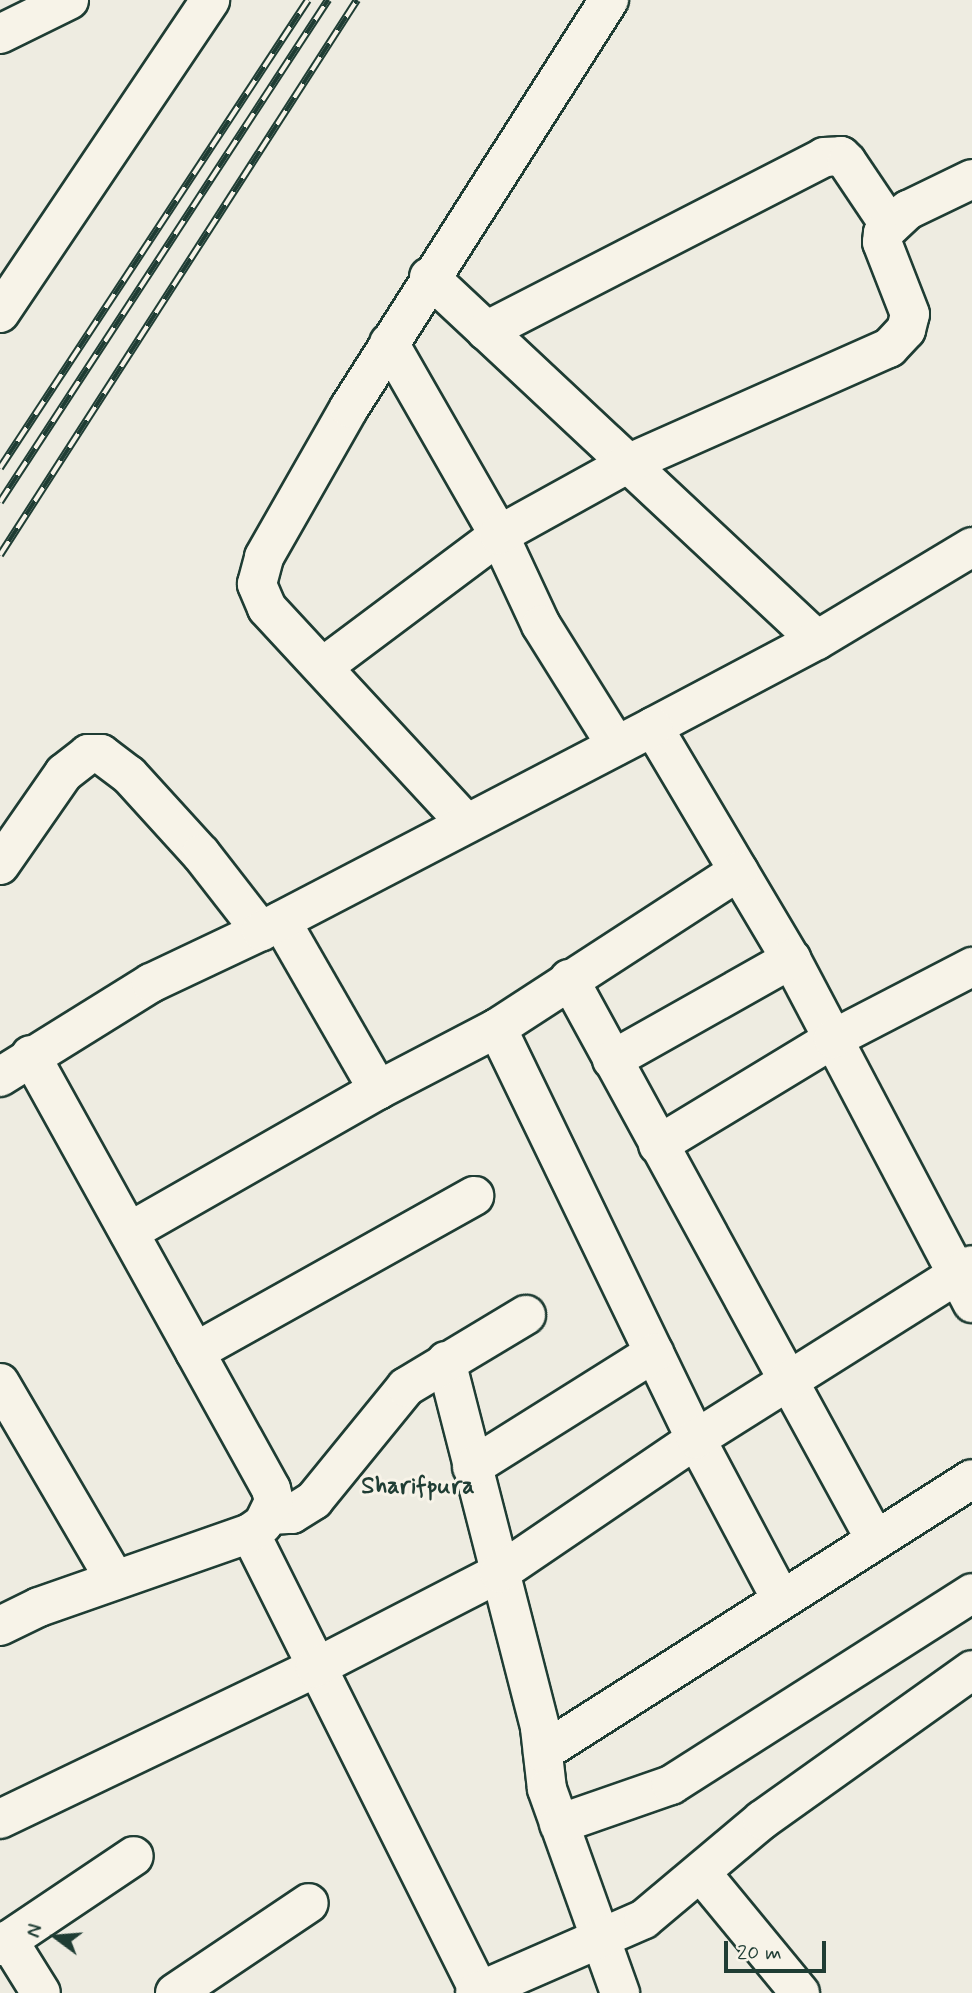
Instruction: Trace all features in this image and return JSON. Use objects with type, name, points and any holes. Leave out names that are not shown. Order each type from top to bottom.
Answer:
[{"type":"street","points":[[0,34],[69,0]]},
{"type":"street","points":[[466,823],[324,666],[267,608],[257,584],[264,558],[388,343],[609,0]]},
{"type":"street","points":[[0,313],[202,4]]},
{"type":"street","points":[[486,331],[824,157],[841,156],[847,162],[890,226]]},
{"type":"street","points":[[324,666],[499,535],[627,464],[821,381],[899,339],[910,314],[882,242],[890,226],[908,210],[972,179]]},
{"type":"street","points":[[429,277],[817,640]]},
{"type":"street","points":[[388,343],[499,535],[541,625],[617,745]]},
{"type":"street","points":[[0,1077],[30,1055],[151,984],[271,926],[817,640],[972,547]]},
{"type":"street","points":[[0,1819],[315,1668],[499,1573],[696,1439],[967,1281],[791,959],[653,727]]},
{"type":"street","points":[[0,865],[64,773],[88,754],[101,754],[129,775],[201,855],[271,926],[377,1090]]},
{"type":"street","points":[[128,1232],[377,1090],[497,1028],[739,871]]},
{"type":"street","points":[[612,1060],[791,959]]},
{"type":"street","points":[[657,1145],[833,1039],[972,967]]},
{"type":"street","points":[[569,979],[657,1145],[875,1539]]},
{"type":"street","points":[[497,1028],[696,1439],[781,1599]]},
{"type":"street","points":[[30,1055],[271,1489],[260,1524],[315,1668],[477,1992],[644,1919],[702,1874],[762,1820],[972,1670]]},
{"type":"street","points":[[195,1352],[474,1196]]},
{"type":"street","points":[[0,1626],[260,1524],[292,1514],[314,1500],[391,1402],[446,1361],[526,1315]]},
{"type":"street","points":[[472,1467],[654,1353]]},
{"type":"street","points":[[446,1361],[542,1752],[547,1788],[620,1993]]},
{"type":"street","points":[[0,1383],[114,1580]]},
{"type":"street","points":[[542,1752],[972,1479]]},
{"type":"street","points":[[559,1824],[671,1786],[972,1593]]},
{"type":"street","points":[[41,1993],[4,1943],[134,1856]]},
{"type":"street","points":[[702,1874],[800,1993]]},
{"type":"street","points":[[175,1993],[218,1982],[309,1903]]},
{"type":"railway","points":[[0,468],[308,0]]},
{"type":"railway","points":[[0,502],[328,0]]},
{"type":"railway","points":[[0,555],[357,0]]},
{"type":"district","name":"Sharifpura","points":[[418,1487]]}]
